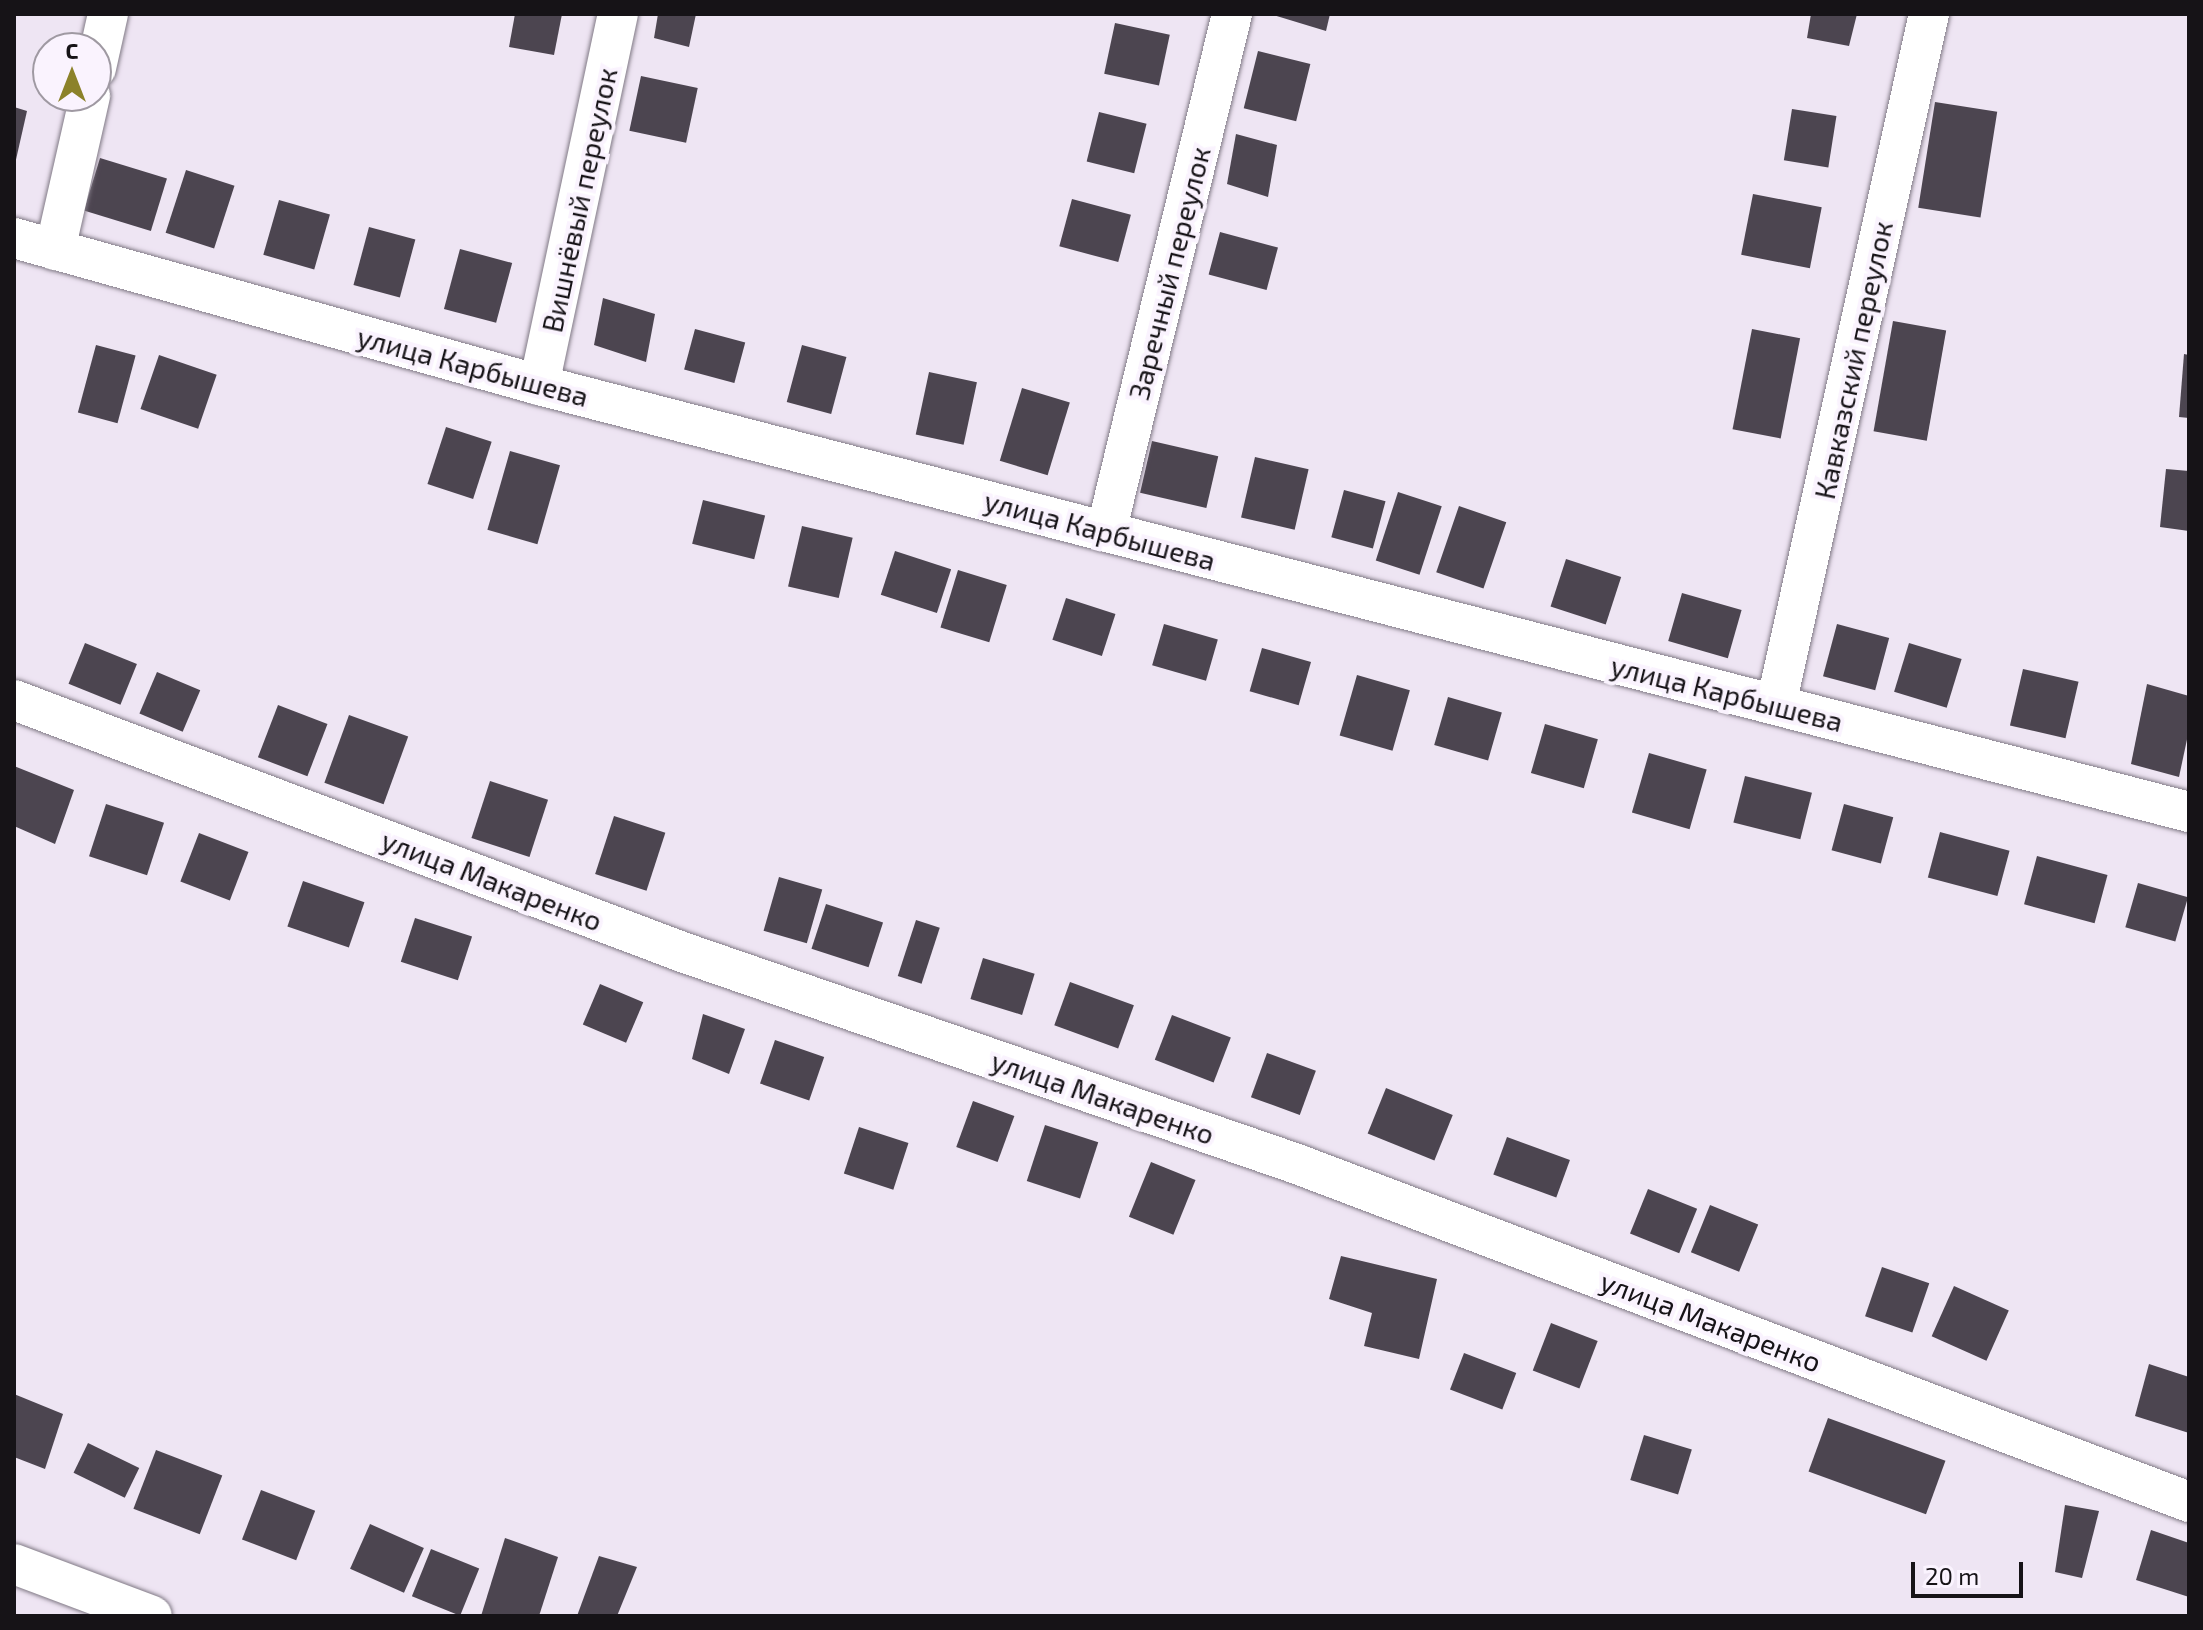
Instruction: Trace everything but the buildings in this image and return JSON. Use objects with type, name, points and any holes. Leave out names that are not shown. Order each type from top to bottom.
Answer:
[{"type":"street","name":"Вишнёвый переулок","points":[[539,385],[618,14]]},
{"type":"street","name":"Заречный переулок","points":[[1106,532],[1232,14]]},
{"type":"street","name":"Кавказский переулок","points":[[1776,705],[1929,14]]},
{"type":"street","points":[[55,250],[86,112]]},
{"type":"street","name":"улица Карбышева","points":[[14,238],[539,385],[2189,812]]},
{"type":"street","name":"улица Макаренко","points":[[14,700],[685,953],[1297,1164],[2189,1502]]},
{"type":"street","points":[[14,1564],[152,1616]]}]
